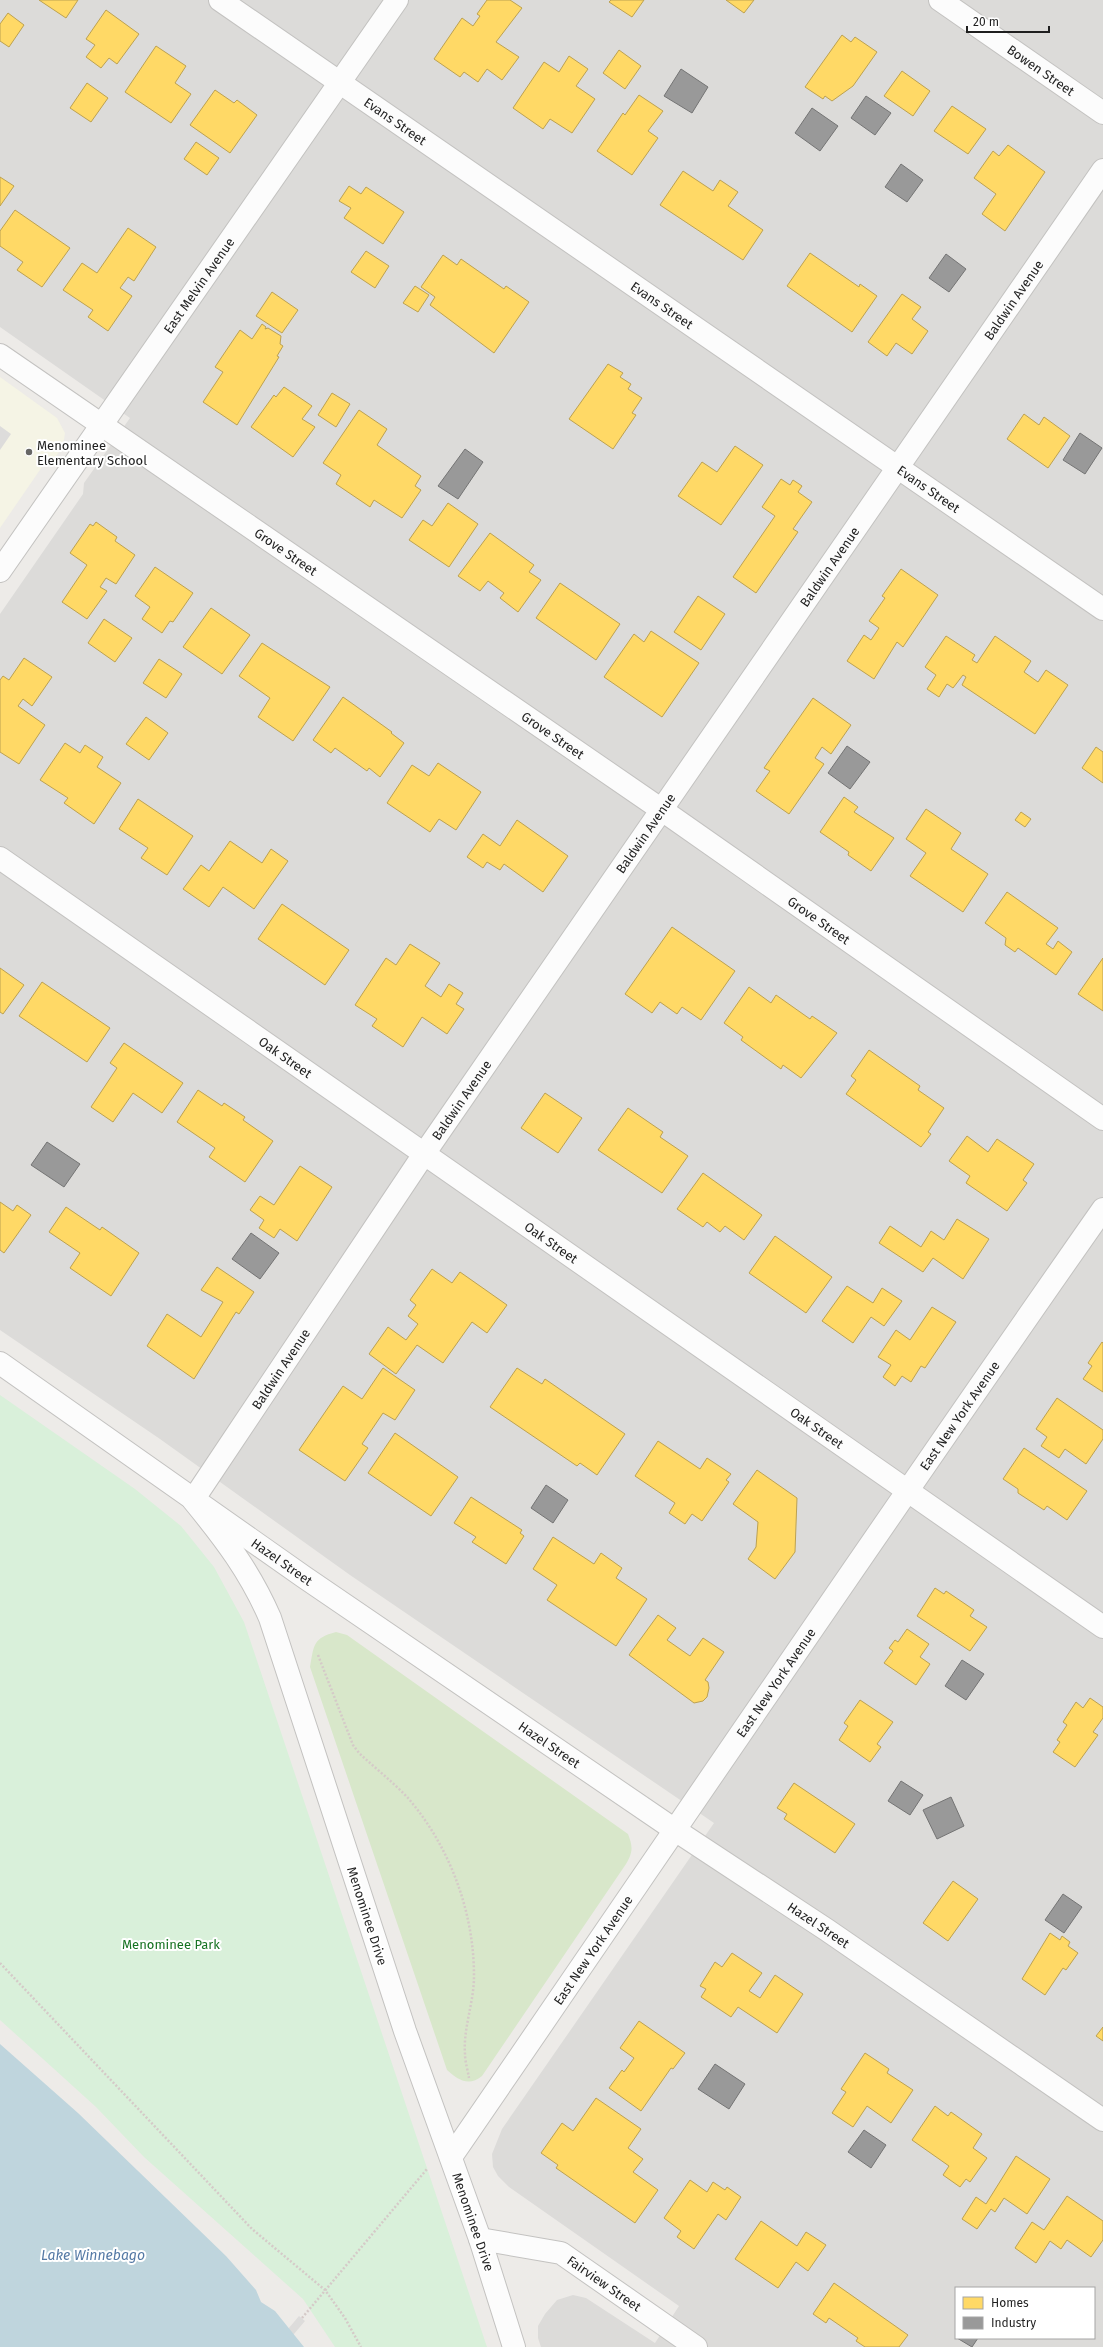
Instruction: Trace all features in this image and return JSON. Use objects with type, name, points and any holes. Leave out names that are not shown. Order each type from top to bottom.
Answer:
[{"type":"street","name":"Evans Street","points":[[220,0],[898,466],[1103,609]]},
{"type":"street","name":"East Melvin Avenue","points":[[0,571],[100,425],[397,0]]},
{"type":"street","name":"Bowen Street","points":[[940,0],[1103,113]]},
{"type":"street","name":"Baldwin Avenue","points":[[193,1500],[424,1154],[1103,170]]},
{"type":"street","name":"Grove Street","points":[[0,355],[662,810],[1103,1119]]},
{"type":"street","name":"Oak Street","points":[[0,858],[905,1491],[1103,1627]]},
{"type":"street","name":"East New York Avenue","points":[[449,2153],[675,1830],[905,1491],[1103,1209]]},
{"type":"street","name":"Hazel Street","points":[[0,1363],[193,1500],[675,1830],[827,1930],[1103,2120]]},
{"type":"street","name":"Menominee Drive","points":[[193,1500],[231,1546],[258,1591],[270,1618],[405,2031],[480,2239],[514,2347]]},
{"type":"street","name":"Fairview Street","points":[[480,2239],[561,2253],[696,2347]]},
{"type":"path","points":[[318,1654],[353,1745],[407,1798],[422,1816],[449,1861],[459,1888],[468,1919],[473,1970],[471,2010],[465,2042],[465,2055],[469,2078]]},
{"type":"path","points":[[0,1963],[252,2229],[325,2290],[345,2318],[361,2347]]},
{"type":"path","points":[[302,2318],[423,2172],[449,2153]]},
{"type":"shaded area","points":[[0,0],[1103,0],[1103,2347],[541,2347],[538,2338],[538,2326],[545,2314],[557,2300],[573,2295],[586,2298],[655,2343],[679,2306],[509,2187],[498,2176],[493,2167],[492,2154],[502,2129],[714,1823],[350,1575],[160,1439],[0,1330],[0,614],[83,494],[84,483],[130,418],[0,327]]},
{"type":"shaded area","name":"Menominee Elementary School","points":[[0,377],[57,418],[65,433],[63,446],[54,459],[44,464],[0,528]]},
{"type":"shaded area","points":[[0,426],[11,434],[0,450]]},
{"type":"shaded area","points":[[299,2316],[305,2321],[283,2347],[273,2347]]},
{"type":"green space","name":"Menominee Park","points":[[0,1395],[135,1489],[181,1526],[214,1567],[244,1622],[487,2347],[335,2347],[303,2299],[144,2157],[96,2107],[0,2020]]},
{"type":"green space","points":[[336,1632],[347,1635],[628,1834],[630,1839],[632,1849],[626,1864],[482,2076],[473,2081],[468,2082],[459,2079],[447,2070],[310,1667],[316,1644],[328,1634]]},
{"type":"water","name":"Lake Winnebago","points":[[0,2044],[78,2113],[226,2256],[256,2290],[261,2302],[275,2311],[304,2347],[0,2347]]},
{"type":"building: Homes","points":[[39,0],[78,0],[66,18]]},
{"type":"building: Homes","points":[[487,0],[510,0],[522,8],[496,42],[519,57],[502,80],[487,69],[478,82],[464,72],[460,77],[434,59],[462,18],[473,26],[480,16],[477,14]]},
{"type":"building: Homes","points":[[611,0],[644,0],[632,17],[609,2]]},
{"type":"building: Homes","points":[[726,0],[754,0],[744,13]]},
{"type":"building: Homes","points":[[106,10],[139,34],[117,64],[109,58],[101,68],[86,57],[95,45],[86,39]]},
{"type":"building: Homes","points":[[8,13],[24,25],[9,47],[0,41],[0,24]]},
{"type":"building: Homes","points":[[842,35],[851,42],[855,37],[877,52],[853,86],[832,101],[825,96],[823,99],[805,87]]},
{"type":"building: Homes","points":[[156,46],[186,66],[175,83],[191,94],[171,123],[125,92]]},
{"type":"building: Homes","points":[[619,50],[641,66],[625,89],[603,73]]},
{"type":"building: Homes","points":[[569,56],[588,69],[576,86],[595,99],[572,133],[550,119],[543,129],[513,108],[544,62],[559,72]]},
{"type":"building: Homes","points":[[902,71],[930,91],[913,116],[884,96]]},
{"type":"building: Homes","points":[[87,83],[108,98],[91,122],[70,108]]},
{"type":"building: Homes","points":[[215,90],[234,103],[237,100],[257,115],[230,153],[190,125]]},
{"type":"building: Homes","points":[[639,95],[663,111],[648,131],[658,138],[632,175],[597,151],[623,113],[625,115]]},
{"type":"building: Homes","points":[[952,106],[986,129],[968,154],[934,131]]},
{"type":"building: Homes","points":[[196,142],[219,158],[207,175],[184,159]]},
{"type":"building: Homes","points":[[1008,145],[1045,172],[1005,231],[982,214],[996,194],[974,178],[993,151],[999,156]]},
{"type":"building: Homes","points":[[683,171],[713,191],[720,180],[738,192],[728,206],[763,230],[743,260],[660,205]]},
{"type":"building: Homes","points":[[0,177],[14,186],[0,206]]},
{"type":"building: Homes","points":[[349,186],[361,194],[366,187],[404,212],[383,244],[344,218],[351,208],[339,201]]},
{"type":"building: Homes","points":[[15,210],[70,248],[42,287],[17,270],[23,262],[0,246],[0,231]]},
{"type":"building: Homes","points":[[128,228],[156,247],[134,281],[128,277],[120,288],[132,296],[108,331],[88,317],[93,310],[63,290],[82,263],[97,273]]},
{"type":"building: Homes","points":[[366,251],[389,266],[375,288],[351,272]]},
{"type":"building: Homes","points":[[810,253],[859,287],[860,284],[877,296],[852,332],[787,286]]},
{"type":"building: Homes","points":[[443,255],[457,265],[461,259],[504,289],[506,286],[529,302],[494,353],[430,305],[435,297],[421,287]]},
{"type":"building: Homes","points":[[415,286],[429,295],[418,312],[403,303]]},
{"type":"building: Homes","points":[[272,292],[298,310],[282,333],[256,316]]},
{"type":"building: Homes","points":[[902,294],[921,307],[912,319],[928,331],[912,354],[896,343],[887,356],[868,342]]},
{"type":"building: Homes","points":[[262,324],[266,327],[265,329],[268,328],[281,336],[280,344],[283,346],[277,356],[279,357],[237,425],[203,402],[223,372],[215,367],[240,330],[252,339]]},
{"type":"building: Homes","points":[[608,364],[623,373],[620,377],[631,384],[628,389],[642,398],[632,413],[636,415],[613,449],[569,419]]},
{"type":"building: Homes","points":[[284,387],[312,406],[302,419],[315,427],[293,457],[251,427],[274,395],[276,397]]},
{"type":"building: Homes","points":[[332,393],[350,404],[336,427],[318,415]]},
{"type":"building: Homes","points":[[359,410],[387,429],[377,445],[421,476],[415,486],[421,490],[402,518],[374,500],[370,507],[336,484],[341,475],[323,463]]},
{"type":"building: Homes","points":[[1024,414],[1039,425],[1044,417],[1070,436],[1048,468],[1007,439]]},
{"type":"building: Homes","points":[[735,446],[763,465],[721,525],[678,496],[702,462],[717,472]]},
{"type":"building: Homes","points":[[781,479],[790,485],[793,480],[802,486],[798,492],[812,502],[793,529],[798,532],[756,593],[733,577],[775,516],[762,507]]},
{"type":"building: Homes","points":[[448,503],[478,524],[449,567],[409,540],[423,520],[432,526]]},
{"type":"building: Homes","points":[[96,522],[117,537],[115,541],[135,555],[116,584],[106,578],[100,587],[107,591],[87,619],[62,602],[87,565],[70,553],[90,524],[93,526]]},
{"type":"building: Homes","points":[[490,533],[534,565],[529,572],[541,580],[518,612],[500,598],[504,593],[488,581],[480,591],[458,576]]},
{"type":"building: Homes","points":[[155,567],[193,593],[173,622],[170,621],[162,633],[142,619],[150,607],[135,596]]},
{"type":"building: Homes","points":[[901,569],[938,595],[903,647],[897,642],[874,679],[847,661],[864,635],[871,640],[879,628],[869,621],[885,598],[882,596]]},
{"type":"building: Homes","points":[[560,583],[620,624],[596,660],[536,618]]},
{"type":"building: Homes","points":[[698,596],[725,614],[701,650],[674,632]]},
{"type":"building: Homes","points":[[211,608],[250,635],[222,674],[183,647]]},
{"type":"building: Homes","points":[[104,619],[132,638],[115,662],[88,643]]},
{"type":"building: Homes","points":[[651,631],[699,663],[662,717],[604,677],[634,634],[644,642]]},
{"type":"building: Homes","points":[[946,636],[975,655],[972,660],[977,663],[995,636],[1031,661],[1024,672],[1038,682],[1046,670],[1068,685],[1035,734],[962,685],[966,677],[963,675],[953,688],[947,684],[939,697],[927,689],[936,675],[925,667]]},
{"type":"building: Homes","points":[[262,643],[330,687],[293,741],[258,717],[270,698],[239,676]]},
{"type":"building: Homes","points":[[24,658],[52,677],[32,706],[23,699],[18,706],[45,725],[19,764],[0,752],[0,680],[3,676],[9,680]]},
{"type":"building: Homes","points":[[159,659],[182,674],[166,698],[143,683]]},
{"type":"building: Homes","points":[[343,697],[392,732],[391,733],[404,743],[380,777],[369,768],[367,771],[335,748],[331,753],[313,740]]},
{"type":"building: Homes","points":[[813,698],[851,725],[831,754],[822,747],[815,758],[824,764],[789,814],[756,791],[770,771],[764,768]]},
{"type":"building: Homes","points":[[146,717],[168,733],[149,760],[126,744]]},
{"type":"building: Homes","points":[[65,743],[80,753],[85,745],[103,757],[97,767],[121,783],[94,824],[64,803],[68,798],[40,780]]},
{"type":"building: Homes","points":[[1096,747],[1103,752],[1103,783],[1082,768]]},
{"type":"building: Homes","points":[[438,763],[481,792],[456,830],[439,819],[430,832],[387,803],[412,765],[429,776]]},
{"type":"building: Homes","points":[[844,797],[858,807],[854,812],[894,838],[871,871],[848,855],[849,852],[820,832]]},
{"type":"building: Homes","points":[[138,799],[193,836],[167,875],[141,858],[148,848],[119,829]]},
{"type":"building: Homes","points":[[926,809],[961,833],[951,849],[988,874],[963,912],[910,876],[926,853],[906,839]]},
{"type":"building: Homes","points":[[1021,812],[1031,819],[1025,827],[1015,820]]},
{"type":"building: Homes","points":[[517,820],[568,856],[543,892],[504,864],[500,870],[487,862],[483,868],[467,857],[483,834],[500,846]]},
{"type":"building: Homes","points":[[230,841],[262,863],[271,849],[288,861],[254,909],[223,887],[209,907],[183,889],[201,865],[209,871]]},
{"type":"building: Homes","points":[[1007,892],[1058,928],[1046,944],[1053,949],[1058,941],[1072,952],[1056,975],[1018,948],[1015,952],[1005,945],[1006,938],[985,923]]},
{"type":"building: Homes","points":[[282,904],[349,950],[325,985],[258,939]]},
{"type":"building: Homes","points":[[672,927],[735,971],[701,1020],[682,1007],[677,1014],[660,1002],[652,1013],[625,994]]},
{"type":"building: Homes","points":[[410,944],[440,963],[425,986],[441,997],[449,984],[463,993],[456,1004],[464,1009],[447,1034],[422,1017],[403,1047],[372,1026],[377,1019],[355,1005],[386,958],[396,965]]},
{"type":"building: Homes","points":[[1103,958],[1103,1011],[1078,994]]},
{"type":"building: Homes","points":[[0,968],[24,985],[3,1014],[0,1012]]},
{"type":"building: Homes","points":[[42,982],[110,1028],[87,1062],[19,1016]]},
{"type":"building: Homes","points":[[749,987],[771,1003],[776,995],[810,1019],[812,1016],[837,1033],[801,1078],[783,1065],[781,1069],[741,1040],[743,1037],[724,1023]]},
{"type":"building: Homes","points":[[124,1043],[183,1083],[162,1113],[133,1093],[113,1122],[91,1107],[117,1068],[110,1063]]},
{"type":"building: Homes","points":[[869,1050],[920,1086],[918,1090],[944,1108],[928,1132],[931,1134],[921,1147],[846,1094],[856,1080],[851,1076]]},
{"type":"building: Homes","points":[[198,1090],[222,1106],[224,1103],[245,1117],[243,1120],[273,1141],[245,1182],[209,1157],[215,1148],[177,1122]]},
{"type":"building: Homes","points":[[545,1093],[582,1118],[558,1153],[521,1128]]},
{"type":"building: Homes","points":[[628,1108],[663,1132],[660,1137],[688,1156],[662,1193],[598,1150]]},
{"type":"building: Homes","points":[[967,1136],[988,1152],[997,1139],[1034,1164],[1023,1180],[1027,1183],[1007,1211],[966,1183],[970,1176],[949,1161]]},
{"type":"building: Homes","points":[[300,1166],[332,1187],[297,1241],[280,1229],[274,1238],[259,1228],[264,1220],[250,1210],[260,1196],[274,1205]]},
{"type":"building: Homes","points":[[703,1173],[762,1215],[744,1240],[725,1226],[720,1232],[707,1222],[703,1227],[677,1209]]},
{"type":"building: Homes","points":[[0,1202],[13,1211],[17,1205],[31,1215],[4,1253],[0,1250]]},
{"type":"building: Homes","points":[[66,1207],[100,1230],[102,1227],[139,1253],[111,1296],[70,1268],[80,1253],[49,1232]]},
{"type":"building: Homes","points":[[957,1219],[989,1239],[963,1279],[933,1258],[923,1272],[879,1243],[890,1226],[921,1247],[931,1231],[944,1240]]},
{"type":"building: Homes","points":[[775,1236],[832,1277],[806,1313],[749,1273]]},
{"type":"building: Homes","points":[[217,1267],[254,1292],[239,1314],[236,1312],[194,1379],[147,1346],[167,1314],[201,1337],[223,1302],[201,1290]]},
{"type":"building: Homes","points":[[432,1269],[452,1283],[460,1272],[507,1305],[487,1333],[472,1322],[443,1363],[417,1345],[396,1374],[369,1354],[388,1327],[406,1340],[418,1324],[408,1316],[416,1305],[410,1300]]},
{"type":"building: Homes","points":[[847,1286],[873,1303],[882,1288],[902,1301],[884,1326],[871,1317],[853,1343],[822,1321]]},
{"type":"building: Homes","points":[[932,1307],[956,1322],[925,1368],[921,1366],[911,1382],[902,1376],[895,1386],[883,1377],[891,1365],[878,1357],[896,1330],[910,1340]]},
{"type":"building: Homes","points":[[1102,1342],[1103,1392],[1083,1379],[1092,1366],[1088,1363]]},
{"type":"building: Homes","points":[[383,1368],[415,1390],[395,1420],[383,1413],[362,1444],[368,1448],[345,1481],[299,1450],[343,1386],[362,1399]]},
{"type":"building: Homes","points":[[517,1368],[542,1384],[545,1379],[625,1434],[597,1475],[580,1463],[577,1466],[490,1407]]},
{"type":"building: Homes","points":[[1057,1398],[1103,1430],[1103,1439],[1086,1464],[1065,1449],[1059,1458],[1041,1446],[1047,1437],[1036,1429]]},
{"type":"building: Homes","points":[[395,1433],[458,1477],[431,1516],[368,1473]]},
{"type":"building: Homes","points":[[658,1441],[700,1469],[707,1458],[731,1474],[726,1480],[729,1482],[702,1521],[692,1514],[685,1524],[669,1513],[675,1503],[635,1476]]},
{"type":"building: Homes","points":[[1024,1448],[1087,1491],[1067,1520],[1047,1506],[1044,1510],[1018,1493],[1018,1489],[1003,1479]]},
{"type":"building: Homes","points":[[757,1470],[797,1498],[795,1552],[775,1579],[748,1559],[756,1547],[758,1522],[733,1504]]},
{"type":"building: Homes","points":[[471,1497],[522,1530],[520,1533],[524,1536],[506,1564],[472,1542],[476,1537],[454,1523]]},
{"type":"building: Homes","points":[[553,1537],[594,1564],[601,1553],[622,1568],[616,1578],[647,1599],[616,1646],[547,1600],[557,1585],[533,1569]]},
{"type":"building: Homes","points":[[935,1588],[944,1594],[946,1591],[974,1610],[970,1616],[987,1627],[970,1651],[917,1616]]},
{"type":"building: Homes","points":[[658,1615],[676,1628],[667,1640],[690,1656],[703,1638],[724,1652],[705,1680],[708,1682],[709,1688],[707,1697],[703,1701],[694,1703],[629,1655]]},
{"type":"building: Homes","points":[[907,1629],[929,1644],[920,1657],[930,1664],[916,1685],[884,1663],[893,1651],[889,1648],[895,1640],[898,1642]]},
{"type":"building: Homes","points":[[1090,1698],[1103,1707],[1103,1718],[1093,1732],[1098,1735],[1075,1767],[1053,1752],[1060,1742],[1057,1740],[1067,1725],[1063,1722],[1076,1702],[1083,1708]]},
{"type":"building: Homes","points":[[860,1700],[893,1722],[877,1744],[881,1747],[870,1762],[839,1740],[848,1726],[844,1723]]},
{"type":"building: Homes","points":[[794,1783],[855,1824],[835,1853],[784,1819],[787,1814],[777,1808]]},
{"type":"building: Homes","points":[[953,1881],[978,1899],[948,1941],[923,1923]]},
{"type":"building: Homes","points":[[1050,1933],[1060,1940],[1062,1936],[1070,1942],[1068,1946],[1078,1953],[1066,1970],[1063,1968],[1045,1995],[1022,1979]]},
{"type":"building: Homes","points":[[732,1953],[762,1973],[749,1991],[760,1998],[775,1975],[803,1994],[777,2033],[738,2007],[731,2017],[701,1997],[706,1989],[700,1986],[715,1962],[722,1967]]},
{"type":"building: Homes","points":[[639,2021],[685,2053],[673,2069],[671,2068],[641,2111],[609,2088],[622,2070],[624,2072],[634,2058],[620,2048]]},
{"type":"building: Homes","points":[[1103,2027],[1103,2041],[1096,2036]]},
{"type":"building: Homes","points":[[865,2053],[889,2069],[887,2073],[913,2090],[891,2123],[867,2106],[853,2127],[832,2113],[846,2092],[841,2089]]},
{"type":"building: Homes","points":[[596,2098],[641,2129],[628,2148],[643,2159],[633,2172],[658,2190],[635,2223],[556,2168],[558,2165],[541,2153],[562,2123],[573,2131]]},
{"type":"building: Homes","points":[[935,2106],[948,2116],[951,2112],[982,2134],[973,2148],[987,2158],[970,2182],[966,2179],[960,2187],[943,2175],[949,2166],[912,2140]]},
{"type":"building: Homes","points":[[1016,2156],[1050,2179],[1027,2214],[1004,2198],[995,2212],[991,2209],[977,2229],[962,2219],[976,2197],[986,2204]]},
{"type":"building: Homes","points":[[690,2180],[707,2192],[713,2182],[725,2190],[727,2187],[741,2197],[726,2220],[718,2214],[694,2249],[677,2237],[681,2231],[664,2218]]},
{"type":"building: Homes","points":[[1067,2196],[1103,2221],[1103,2240],[1091,2257],[1067,2240],[1061,2249],[1050,2241],[1036,2263],[1015,2248],[1032,2222],[1044,2230]]},
{"type":"building: Homes","points":[[761,2221],[797,2246],[806,2232],[826,2245],[808,2271],[796,2262],[778,2288],[735,2259]]},
{"type":"building: Homes","points":[[834,2283],[908,2335],[899,2347],[865,2347],[856,2341],[858,2338],[829,2318],[826,2323],[813,2314]]},
{"type":"building: Industry","points":[[681,69],[708,87],[692,113],[664,96]]},
{"type":"building: Industry","points":[[866,96],[891,113],[875,135],[851,118]]},
{"type":"building: Industry","points":[[812,108],[838,126],[820,151],[795,133]]},
{"type":"building: Industry","points":[[901,164],[923,180],[907,202],[885,187]]},
{"type":"building: Industry","points":[[946,254],[966,269],[949,292],[929,278]]},
{"type":"building: Industry","points":[[1080,433],[1102,448],[1085,474],[1063,460]]},
{"type":"building: Industry","points":[[465,449],[483,462],[458,499],[438,486]]},
{"type":"building: Industry","points":[[847,746],[870,762],[850,789],[828,773]]},
{"type":"building: Industry","points":[[47,1142],[80,1164],[64,1187],[31,1165]]},
{"type":"building: Industry","points":[[251,1233],[279,1253],[260,1279],[232,1259]]},
{"type":"building: Industry","points":[[546,1485],[568,1500],[553,1523],[531,1508]]},
{"type":"building: Industry","points":[[962,1660],[984,1674],[966,1700],[945,1686]]},
{"type":"building: Industry","points":[[901,1781],[923,1795],[910,1815],[888,1801]]},
{"type":"building: Industry","points":[[951,1797],[964,1826],[937,1839],[923,1810]]},
{"type":"building: Industry","points":[[1063,1894],[1082,1907],[1064,1933],[1045,1920]]},
{"type":"building: Industry","points":[[715,2064],[745,2084],[729,2109],[698,2089]]},
{"type":"building: Industry","points":[[864,2130],[886,2145],[871,2168],[848,2152]]},
{"type":"building: Industry","points":[[959,2339],[977,2339],[972,2347]]},
{"type":"place","name":"Menominee Elementary School","points":[[29,452]]}]
